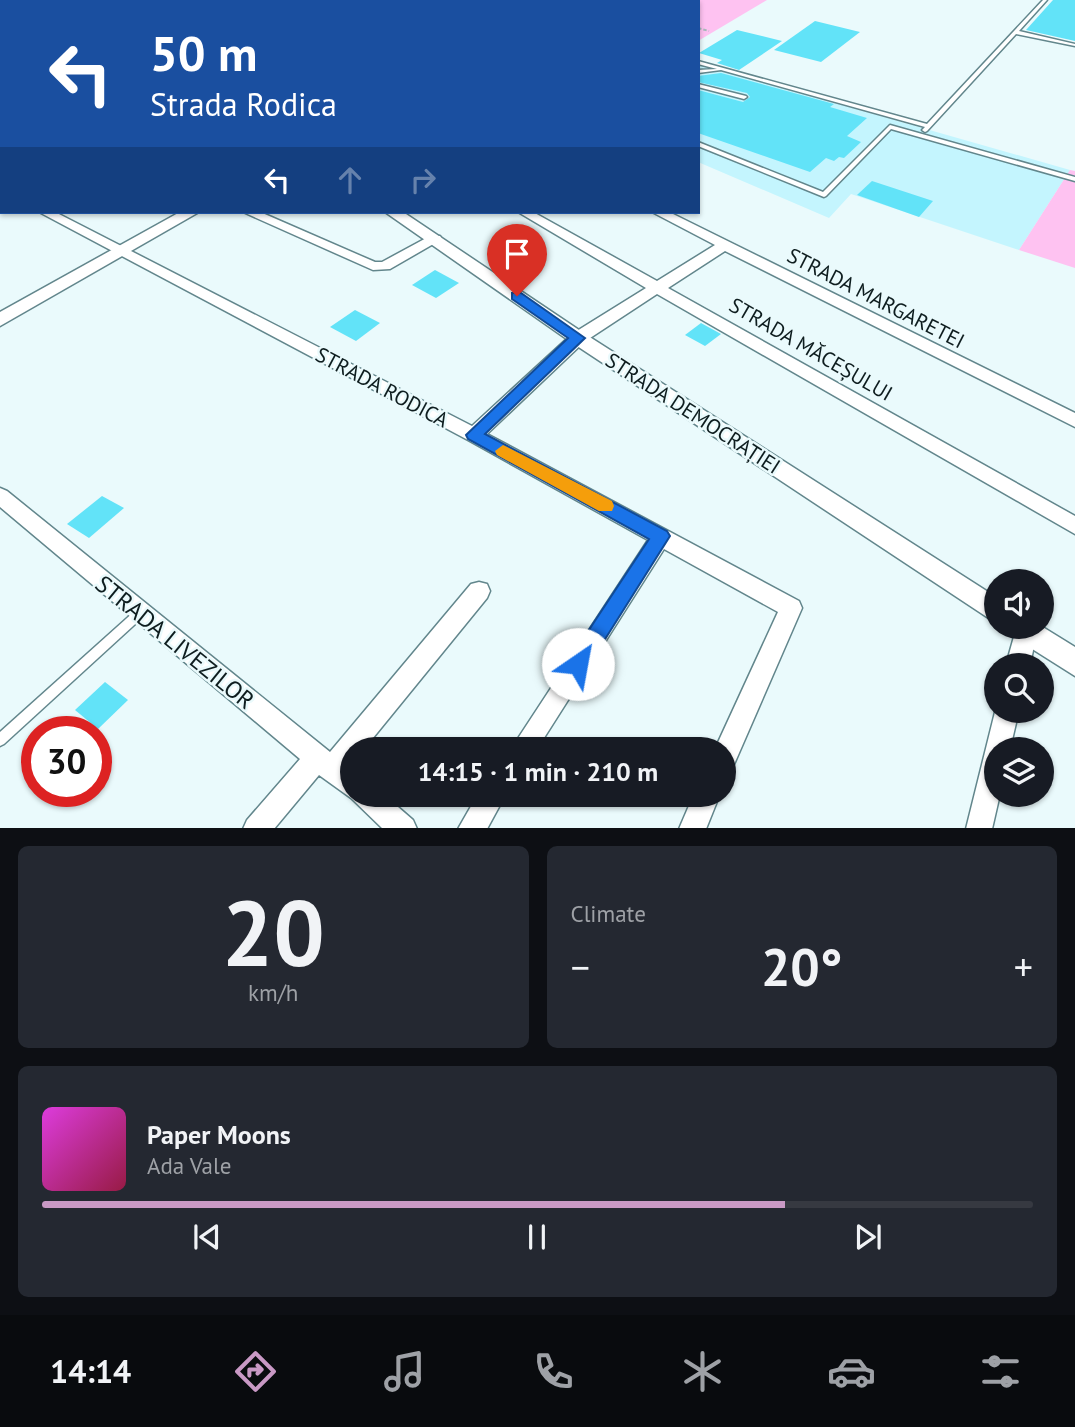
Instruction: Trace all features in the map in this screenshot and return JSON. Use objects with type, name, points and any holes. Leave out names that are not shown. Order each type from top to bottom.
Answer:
[{"type":"street","name":"STRADA RODICA","points":[[50,214],[474,435],[792,608],[733,737]]},
{"type":"street","points":[[0,320],[187,214]]},
{"type":"street","points":[[255,214],[373,266],[385,266],[435,239]]},
{"type":"street","name":"STRADA DEMOCRAȚIEI","points":[[396,214],[578,338],[984,603]]},
{"type":"street","name":"STRADA MĂCEȘULUI","points":[[527,214],[1075,526]]},
{"type":"street","name":"STRADA MARGARETEI","points":[[663,214],[1075,421]]},
{"type":"street","points":[[474,435],[578,338],[725,245]]},
{"type":"street","name":"STRADA LIVEZILOR","points":[[0,496],[340,777]]},
{"type":"street","points":[[531,737],[661,536]]},
{"type":"street","points":[[256,828],[324,764],[479,590]]},
{"type":"street","points":[[1038,639],[1075,663]]},
{"type":"street","points":[[378,807],[404,828]]},
{"type":"street","points":[[471,828],[485,807]]},
{"type":"street","points":[[692,828],[701,807]]},
{"type":"street","points":[[979,828],[984,807]]},
{"type":"lane","points":[[920,135],[1045,0]]},
{"type":"lane","points":[[1015,32],[1075,45]]},
{"type":"lane","points":[[700,63],[928,126]]},
{"type":"lane","points":[[700,72],[724,69]]},
{"type":"lane","points":[[700,86],[744,97]]},
{"type":"lane","points":[[700,145],[824,195],[890,127],[1075,179]]},
{"type":"lane","points":[[0,740],[141,613]]},
{"type":"path","points":[[700,29],[709,31]]},
{"type":"shaded area","points":[[700,0],[767,0],[700,40]]},
{"type":"shaded area","points":[[700,65],[1070,170],[1019,250],[851,194],[829,218],[700,163]]},
{"type":"shaded area","points":[[1070,170],[1075,171],[1075,268],[1019,250]]},
{"type":"building","points":[[1053,0],[1075,0],[1075,41],[1026,30]]},
{"type":"building","points":[[815,21],[860,32],[821,62],[774,50]]},
{"type":"building","points":[[737,30],[782,41],[739,70],[717,63],[722,60],[700,52]]},
{"type":"building","points":[[721,73],[834,104],[830,107],[867,118],[847,136],[861,142],[844,158],[839,157],[834,161],[826,158],[810,172],[700,134],[700,91],[743,102],[750,97],[747,93],[700,82],[700,76]]},
{"type":"building","points":[[872,181],[933,201],[919,217],[857,195]]},
{"type":"building","points":[[435,270],[459,283],[436,298],[412,285]]},
{"type":"building","points":[[355,310],[380,323],[356,341],[330,327]]},
{"type":"building","points":[[701,323],[721,334],[705,346],[685,335]]},
{"type":"building","points":[[102,496],[124,508],[89,538],[67,524]]},
{"type":"building","points":[[105,682],[128,700],[111,716],[82,716],[75,710]]},
{"type":"slow traffic","points":[[503,451],[605,506]]},
{"type":"route","points":[[517,296],[578,338],[474,435],[661,536],[578,664]]}]
